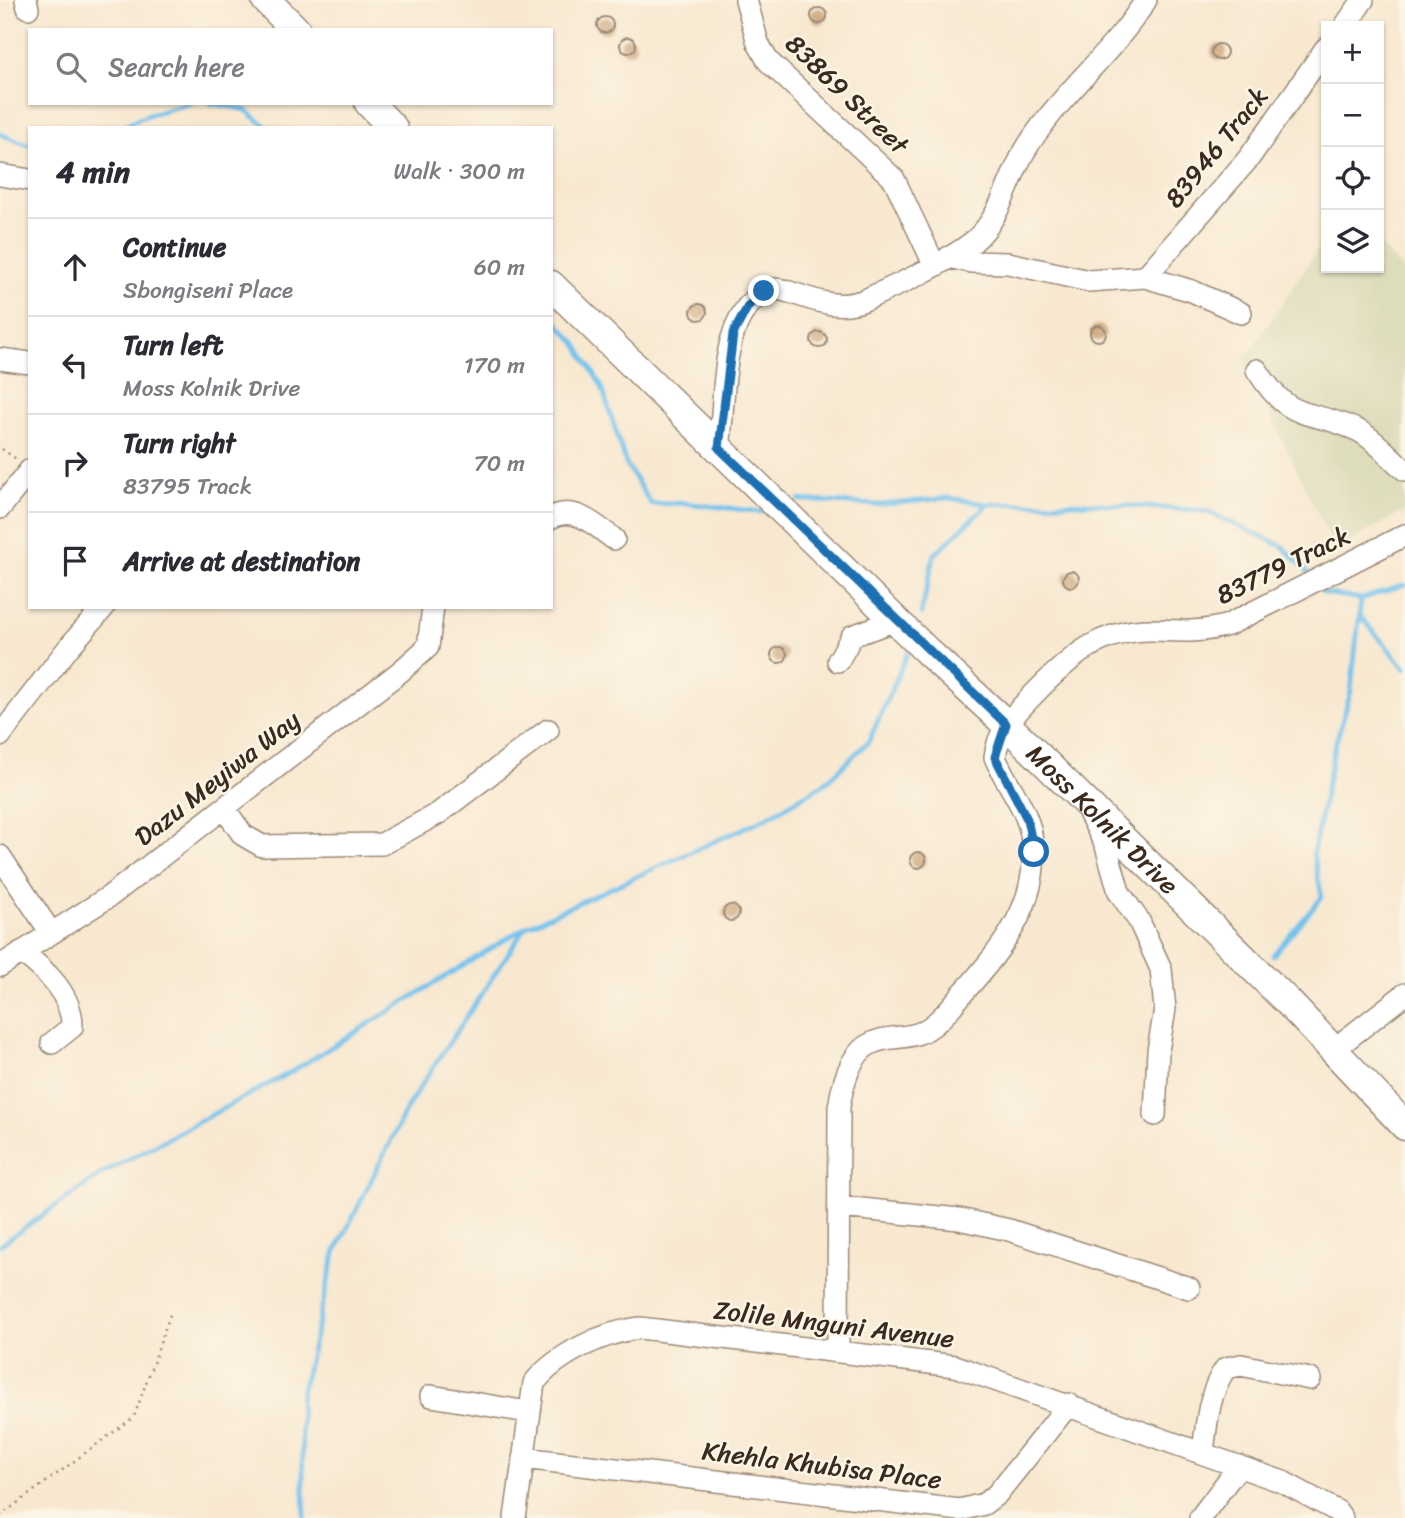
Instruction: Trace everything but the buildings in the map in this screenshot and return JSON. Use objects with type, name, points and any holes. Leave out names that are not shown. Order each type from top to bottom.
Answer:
[{"type":"main road","points":[[266,0],[294,28]]},
{"type":"main road","points":[[371,105],[391,126]]},
{"type":"main road","name":"Moss Kolnik Drive","points":[[553,287],[1006,724],[1333,1050],[1405,1126]]},
{"type":"street","name":"83869 Street","points":[[746,0],[758,43],[768,61],[894,179],[942,261]]},
{"type":"street","points":[[719,448],[733,334],[748,306],[764,291],[784,290],[822,304],[851,305],[942,261],[975,240],[992,221],[1024,152],[1146,0]]},
{"type":"street","points":[[1348,21],[1363,0]]},
{"type":"street","name":"83946 Track","points":[[1145,277],[1249,158],[1321,55]]},
{"type":"street","points":[[0,175],[28,180]]},
{"type":"street","points":[[942,261],[1008,263],[1089,281],[1145,277],[1185,289],[1241,313]]},
{"type":"street","points":[[0,359],[28,363]]},
{"type":"street","points":[[1257,370],[1280,402],[1294,411],[1360,432],[1405,470]]},
{"type":"street","points":[[0,508],[28,473]]},
{"type":"street","points":[[553,517],[566,512],[575,514],[614,539]]},
{"type":"street","name":"83779 Track","points":[[1006,724],[1065,662],[1099,639],[1128,632],[1186,633],[1213,629],[1246,617],[1308,582],[1405,535]]},
{"type":"street","points":[[0,736],[102,609]]},
{"type":"street","name":"Dazu Meyiwa Way","points":[[0,966],[110,896],[428,647],[433,609]]},
{"type":"street","points":[[838,661],[852,636],[896,620]]},
{"type":"street","points":[[838,1351],[841,1207],[839,1107],[842,1089],[860,1051],[872,1042],[910,1037],[937,1021],[997,955],[1027,900],[1033,864],[1031,834],[1019,800],[995,757],[1006,724]]},
{"type":"street","points":[[224,808],[243,835],[262,846],[382,844],[439,813],[548,730]]},
{"type":"street","points":[[1076,793],[1098,830],[1119,892],[1139,921],[1161,969],[1165,1009],[1157,1062],[1155,1115]]},
{"type":"street","points":[[0,856],[51,933]]},
{"type":"street","points":[[22,952],[37,963],[60,988],[71,1015],[72,1027],[52,1043]]},
{"type":"street","points":[[1333,1050],[1405,995]]},
{"type":"street","points":[[841,1207],[960,1219],[1009,1230],[1189,1288]]},
{"type":"street","name":"Zolile Mnguni Avenue","points":[[515,1518],[530,1392],[540,1375],[570,1354],[621,1330],[640,1328],[955,1366],[1069,1404],[1283,1482],[1340,1515]]},
{"type":"street","points":[[1203,1453],[1209,1411],[1217,1383],[1226,1368],[1241,1365],[1310,1379]]},
{"type":"street","points":[[431,1396],[528,1412]]},
{"type":"street","name":"Khehla Khubisa Place","points":[[523,1458],[960,1510],[985,1504],[997,1494],[1069,1404]]},
{"type":"street","points":[[1200,1518],[1239,1466]]},
{"type":"path","points":[[0,1516],[134,1417],[171,1311]]},
{"type":"shaded area","points":[[1321,244],[1321,273],[1384,273],[1384,249],[1405,273],[1405,511],[1335,549],[1244,360]]},
{"type":"waterway","points":[[124,126],[145,116],[184,105]]},
{"type":"waterway","points":[[220,105],[246,110],[266,126]]},
{"type":"waterway","points":[[0,134],[28,145]]},
{"type":"waterway","points":[[553,318],[576,343],[602,387],[626,464],[651,504],[684,503],[762,512]]},
{"type":"waterway","points":[[799,500],[878,505],[948,498],[988,504]]},
{"type":"waterway","points":[[921,614],[934,555],[988,504],[1089,503],[1206,511],[1282,546],[1312,576]]},
{"type":"waterway","points":[[1319,586],[1324,593],[1361,599],[1405,585]]},
{"type":"waterway","points":[[1273,955],[1322,897],[1313,853],[1335,745],[1351,691],[1361,599]]},
{"type":"waterway","points":[[1360,616],[1405,668]]},
{"type":"waterway","points":[[0,1245],[103,1173],[291,1072],[527,926],[764,819],[824,784],[869,741],[908,652]]},
{"type":"waterway","points":[[305,1518],[300,1398],[335,1253],[409,1104],[525,928]]},
{"type":"route","points":[[764,291],[748,306],[738,320],[733,334],[719,448],[928,652],[1006,724],[999,738],[995,757],[1027,819],[1034,852]]}]
